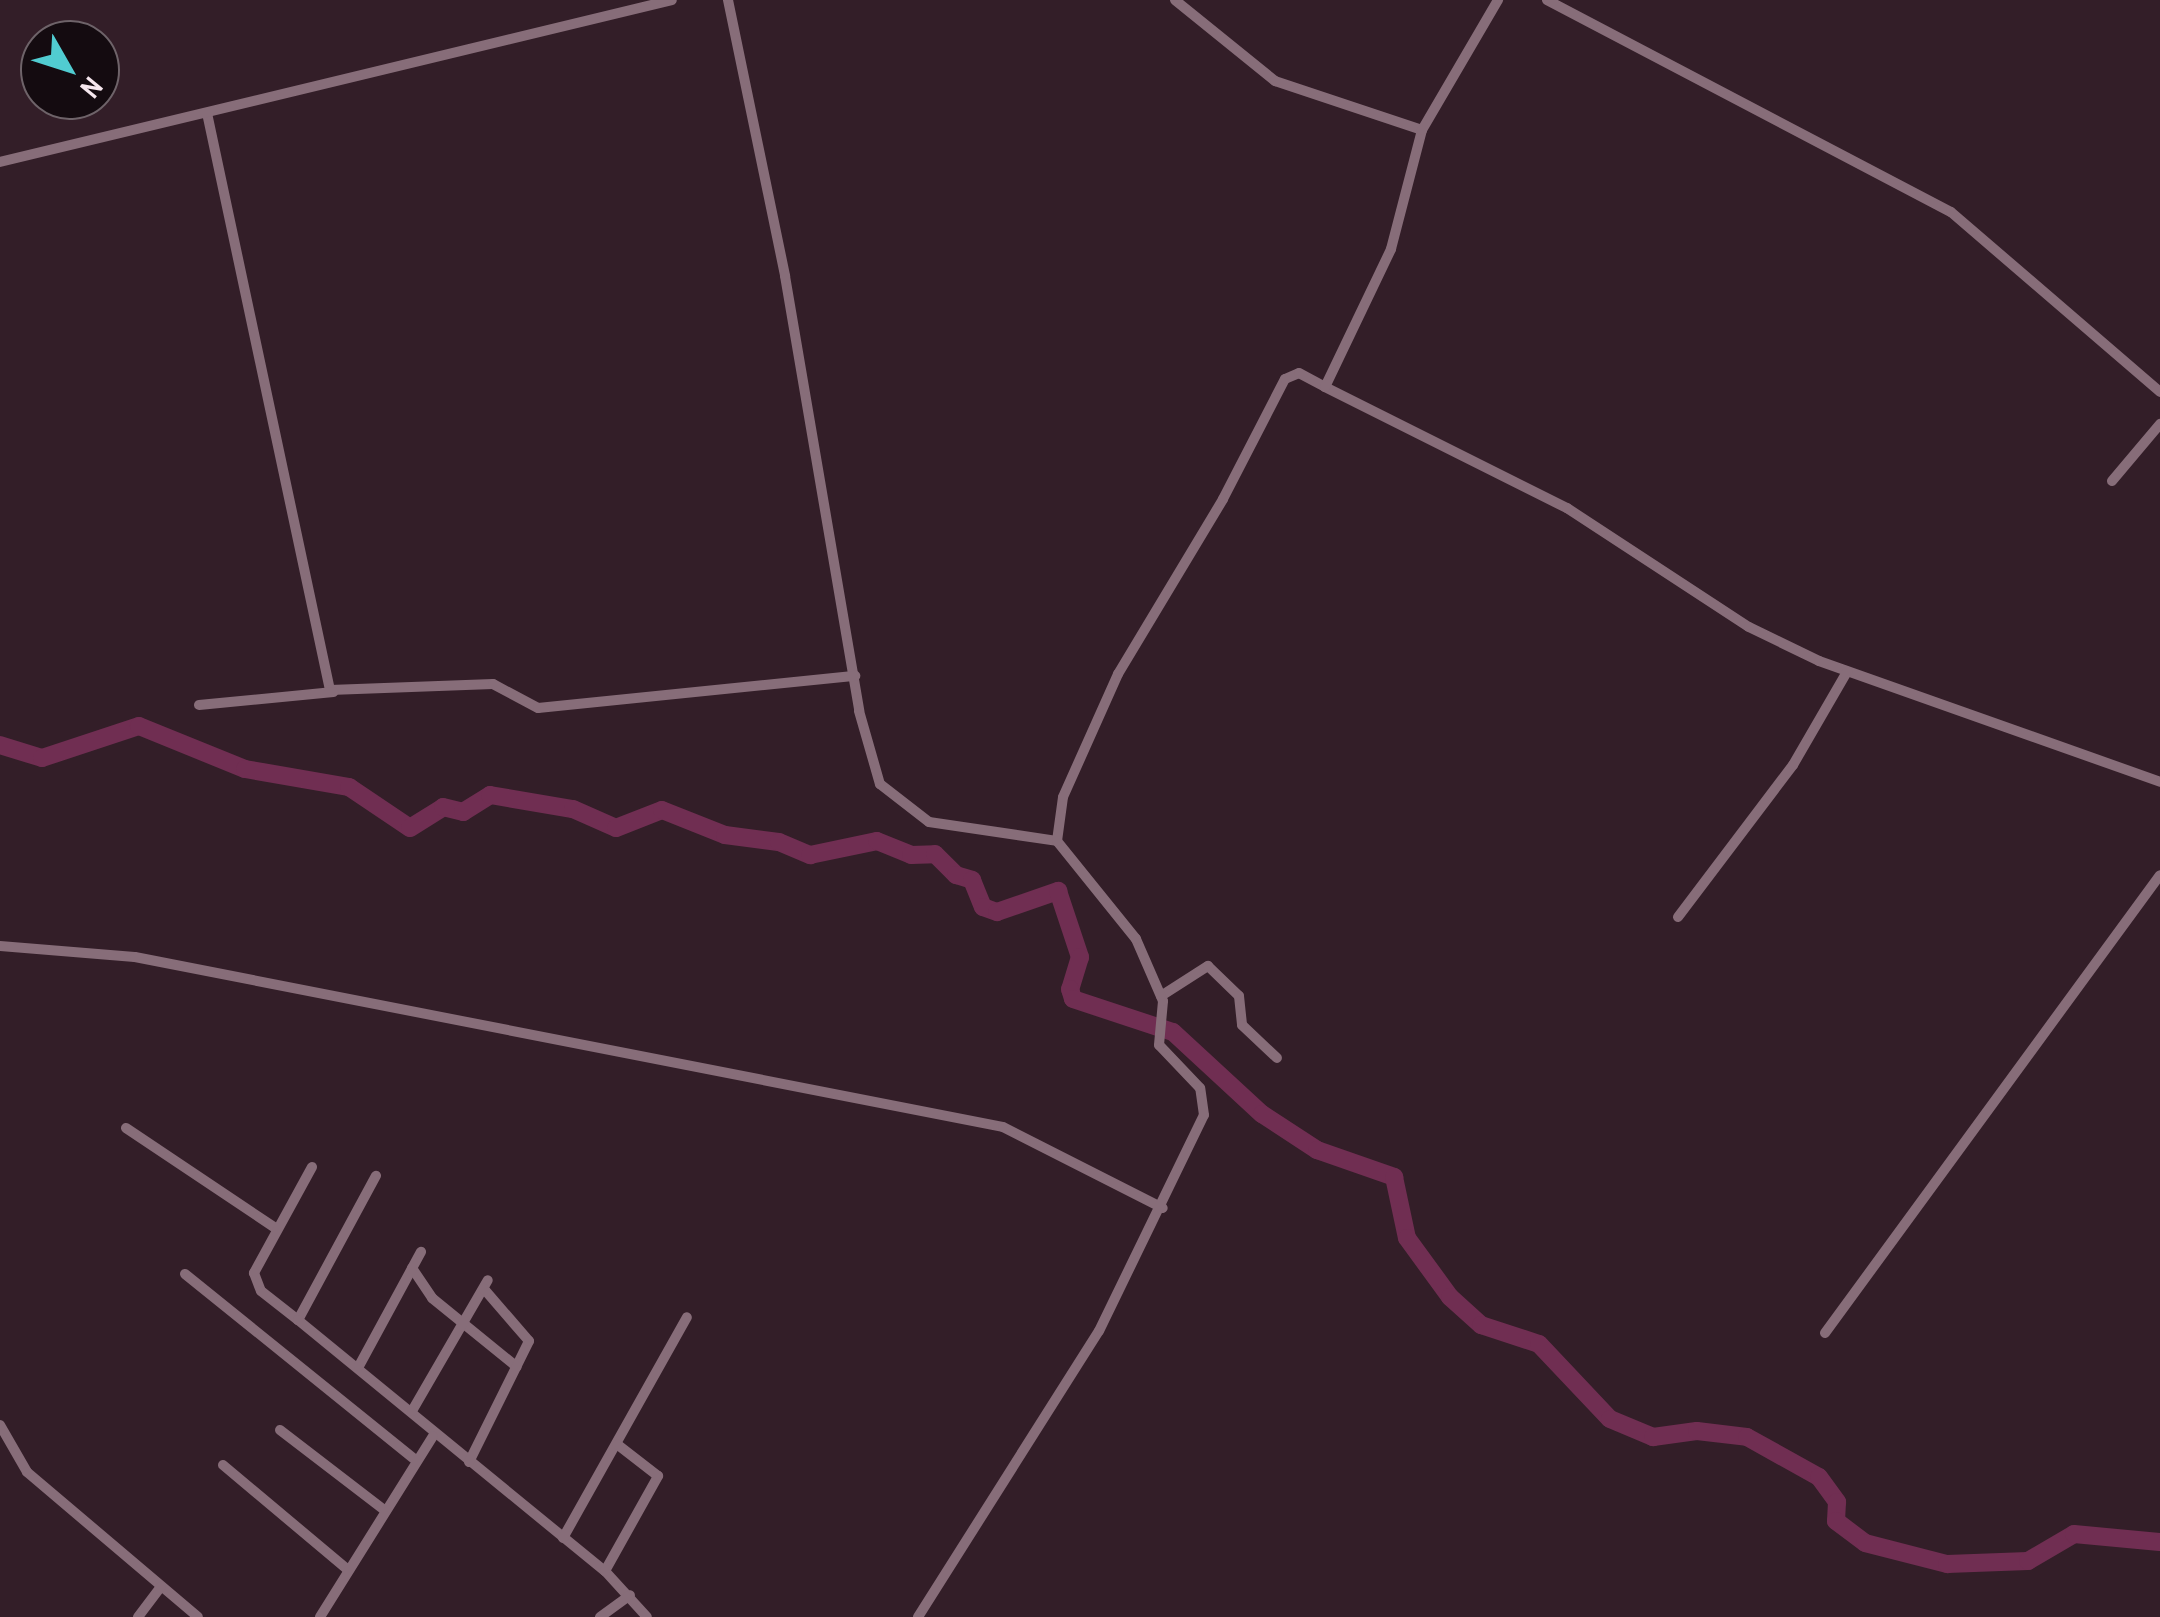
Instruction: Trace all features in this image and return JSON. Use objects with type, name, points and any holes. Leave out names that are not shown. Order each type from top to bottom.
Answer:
[{"type":"street","points":[[0,162],[672,0]]},
{"type":"street","points":[[728,0],[855,676],[880,784],[898,804],[950,827],[1058,840],[1127,926],[1161,996],[1161,1049],[1195,1081],[1205,1105],[1164,1208],[1082,1360],[918,1617]]},
{"type":"street","points":[[1175,0],[1275,82],[1422,130]]},
{"type":"street","points":[[1325,387],[1391,249],[1422,130],[1498,0]]},
{"type":"street","points":[[1547,0],[1951,212],[2160,392]]},
{"type":"street","points":[[207,114],[333,692]]},
{"type":"street","points":[[1058,840],[1063,796],[1118,674],[1223,499],[1285,379],[1299,373],[1566,508],[1749,627],[1847,672],[2160,782]]},
{"type":"street","points":[[2112,481],[2160,424]]},
{"type":"street","points":[[1678,917],[1792,765],[1847,672]]},
{"type":"street","points":[[199,705],[333,692],[493,684],[538,708],[855,676]]},
{"type":"street","points":[[1825,1333],[2160,875]]},
{"type":"street","points":[[0,946],[135,957],[1003,1128],[1164,1208]]},
{"type":"street","points":[[1161,996],[1208,966],[1240,996],[1242,1024],[1277,1058]]},
{"type":"street","points":[[126,1128],[277,1229]]},
{"type":"street","points":[[312,1167],[254,1280],[412,1411],[433,1436],[605,1571],[648,1617]]},
{"type":"street","points":[[298,1320],[376,1176]]},
{"type":"street","points":[[359,1366],[421,1252]]},
{"type":"street","points":[[412,1268],[432,1298],[517,1368]]},
{"type":"street","points":[[185,1274],[413,1458]]},
{"type":"street","points":[[412,1411],[486,1284],[527,1335],[517,1368],[469,1462]]},
{"type":"street","points":[[563,1538],[686,1317]]},
{"type":"street","points":[[0,1425],[27,1472],[198,1617]]},
{"type":"street","points":[[280,1430],[383,1509]]},
{"type":"street","points":[[320,1617],[413,1458],[433,1436]]},
{"type":"street","points":[[605,1571],[658,1476],[618,1444]]},
{"type":"street","points":[[223,1465],[347,1569]]},
{"type":"street","points":[[138,1617],[161,1587]]},
{"type":"street","points":[[600,1617],[630,1595]]},
{"type":"waterway","points":[[0,745],[42,758],[139,726],[245,769],[349,787],[410,828],[443,807],[463,812],[490,795],[573,809],[616,828],[662,810],[725,835],[779,842],[810,855],[877,841],[911,855],[935,854],[956,875],[972,880],[983,907],[997,912],[1058,891],[1080,957],[1070,989],[1073,999],[1173,1032],[1262,1114],[1317,1150],[1394,1177],[1407,1238],[1450,1297],[1481,1325],[1539,1344],[1610,1419],[1653,1437],[1697,1431],[1747,1437],[1819,1477],[1837,1502],[1836,1521],[1865,1543],[1947,1564],[2028,1561],[2074,1534],[2160,1542]]}]
